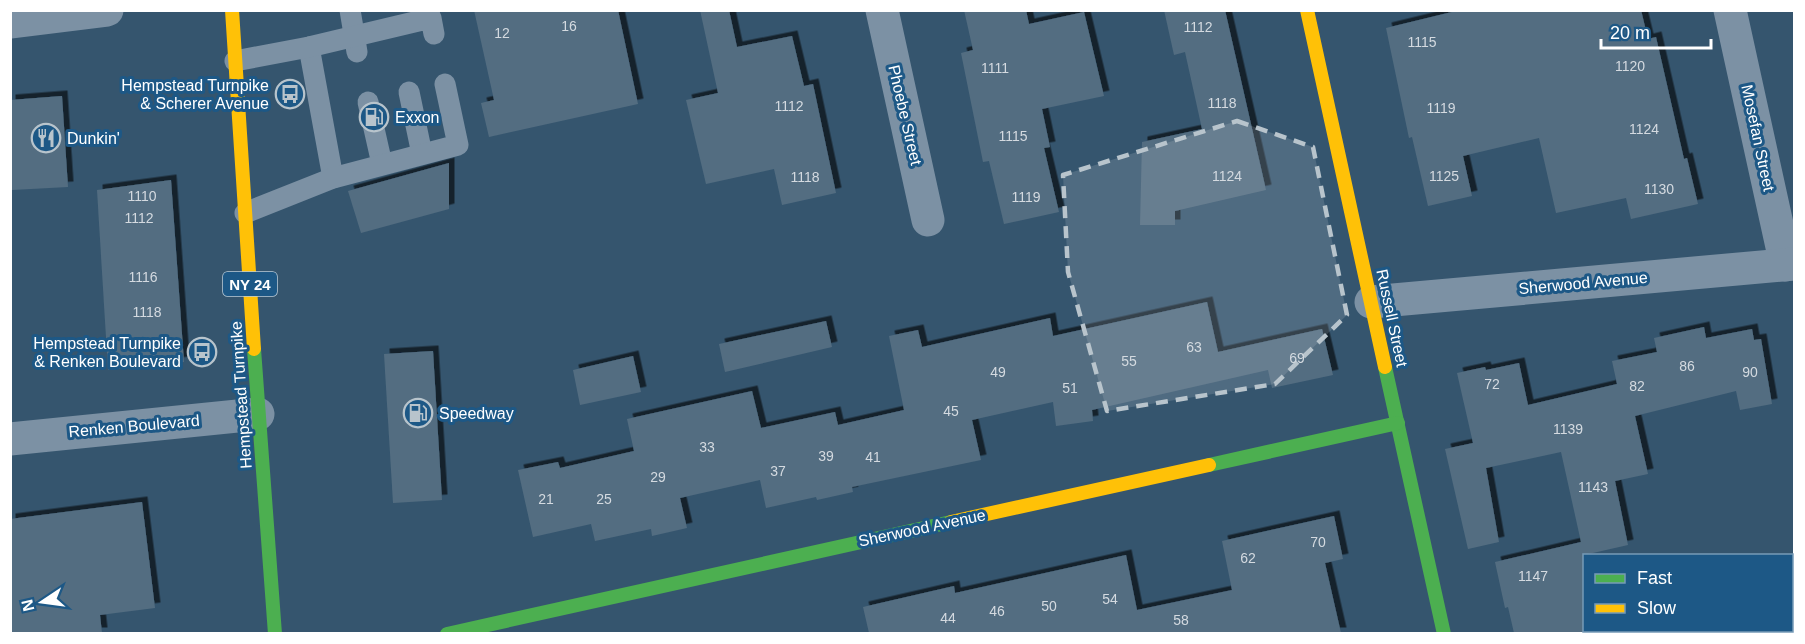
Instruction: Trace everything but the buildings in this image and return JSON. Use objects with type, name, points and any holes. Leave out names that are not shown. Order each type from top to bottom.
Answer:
[{"type":"street","points":[[10,22],[107,10]]},
{"type":"street","name":"Hempstead Turnpike","points":[[232,10],[258,414],[275,633]]},
{"type":"street","name":"Phoebe Street","points":[[882,10],[928,220]]},
{"type":"street","name":"Russell Street","points":[[1307,10],[1444,633]]},
{"type":"street","name":"Mosefan Street","points":[[1730,10],[1790,264]]},
{"type":"street","name":"Sherwood Avenue","points":[[1371,302],[1790,264]]},
{"type":"street","name":"Renken Boulevard","points":[[10,440],[258,414]]},
{"type":"street","name":"Sherwood Avenue","points":[[447,633],[1398,423]]},
{"type":"lane","points":[[350,10],[355,44]]},
{"type":"lane","points":[[235,61],[309,47],[355,44],[397,34],[431,18],[434,34]]},
{"type":"lane","points":[[309,47],[333,178]]},
{"type":"lane","points":[[245,213],[333,178],[458,145],[446,84]]},
{"type":"lane","points":[[409,92],[422,154]]},
{"type":"lane","points":[[368,102],[382,164]]},
{"type":"highlighted area","points":[[1237,121],[1313,147],[1347,315],[1275,384],[1107,411],[1068,272],[1063,175]]},
{"type":"traffic: fast","points":[[254,349],[275,634]]},
{"type":"traffic: fast","points":[[1385,367],[1444,634]]},
{"type":"traffic: fast","points":[[1209,465],[1398,423]]},
{"type":"traffic: fast","points":[[447,634],[951,522]]},
{"type":"traffic: slow","points":[[232,10],[254,349]]},
{"type":"traffic: slow","points":[[1307,10],[1385,367]]},
{"type":"traffic: slow","points":[[951,522],[1209,465]]},
{"type":"place","name":"Hempstead Turnpike & Scherer Avenue","points":[[290,94]]},
{"type":"place","name":"Exxon","points":[[374,117]]},
{"type":"place","name":"Dunkin'","points":[[46,138]]},
{"type":"place","name":"Hempstead Turnpike & Renken Boulevard","points":[[202,352]]},
{"type":"place","name":"Speedway","points":[[418,413]]}]
